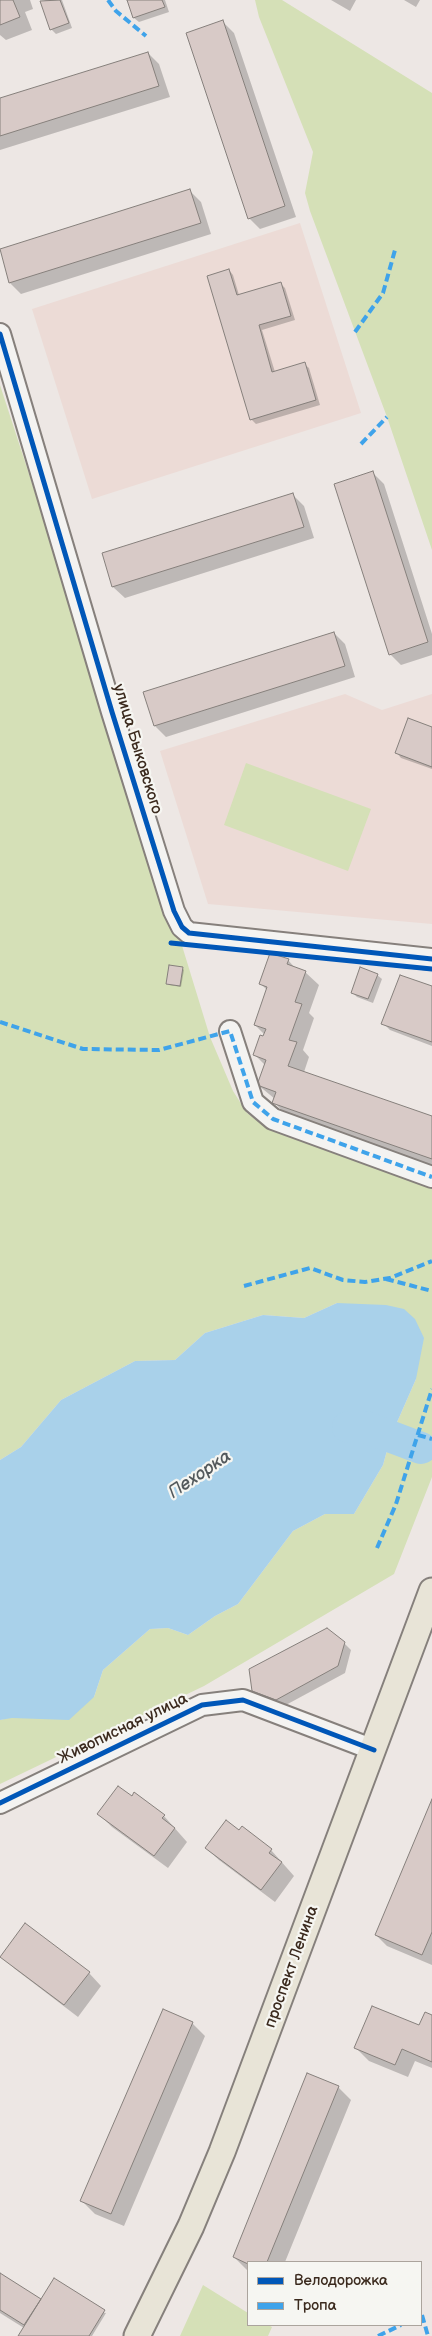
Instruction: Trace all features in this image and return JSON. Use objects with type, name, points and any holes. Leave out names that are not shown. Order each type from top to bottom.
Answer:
[{"type":"main road","name":"проспект Ленина","points":[[137,2336],[191,2226],[222,2152],[432,1591]]},
{"type":"street","name":"улица Быковского","points":[[0,334],[112,712],[174,911],[182,927],[190,933],[432,959]]},
{"type":"street","points":[[230,1030],[253,1102],[273,1119],[432,1177]]},
{"type":"street","name":"Живописная улица","points":[[0,1803],[202,1705],[243,1700],[374,1750]]},
{"type":"shaded area","points":[[300,223],[361,413],[92,499],[32,309]]},
{"type":"shaded area","points":[[345,694],[382,710],[432,694],[432,924],[208,904],[160,751]]},
{"type":"green space","points":[[255,0],[282,0],[432,93],[432,550],[387,417],[310,211],[305,193],[313,152],[259,17]]},
{"type":"green space","points":[[0,385],[172,913],[210,1037],[233,1091],[247,1113],[270,1130],[432,1189],[432,1477],[394,1574],[204,1686],[0,1784],[0,1720],[94,1697],[103,1670],[150,1629],[168,1628],[188,1635],[215,1616],[238,1604],[293,1531],[325,1514],[354,1514],[383,1465],[391,1436],[416,1379],[337,1303],[304,1318],[263,1315],[205,1333],[175,1360],[135,1361],[61,1400],[21,1447],[0,1460]]},
{"type":"green space","points":[[246,763],[371,809],[348,871],[224,825]]},
{"type":"green space","points":[[203,2285],[247,2312],[247,2326],[272,2327],[268,2336],[180,2336]]},
{"type":"water","points":[[337,1303],[386,1305],[404,1309],[415,1319],[424,1338],[416,1379],[391,1436],[383,1465],[354,1514],[325,1514],[293,1531],[238,1604],[215,1616],[188,1635],[168,1628],[150,1629],[103,1670],[94,1697],[69,1720],[12,1718],[0,1720],[0,1460],[21,1447],[61,1400],[135,1361],[175,1360],[205,1333],[263,1315],[304,1318]]},
{"type":"building","points":[[0,0],[13,0],[20,17],[0,25]]},
{"type":"building","points":[[60,0],[69,23],[50,30],[40,1]]},
{"type":"building","points":[[127,0],[162,0],[165,7],[133,18]]},
{"type":"building","points":[[223,20],[285,206],[248,219],[186,33]]},
{"type":"building","points":[[148,52],[159,86],[0,136],[0,98]]},
{"type":"building","points":[[190,189],[201,223],[9,283],[0,249]]},
{"type":"building","points":[[229,269],[237,295],[281,282],[291,316],[259,325],[272,372],[305,362],[316,400],[250,420],[207,276]]},
{"type":"building","points":[[373,471],[428,642],[389,655],[334,484]]},
{"type":"building","points":[[293,493],[304,527],[112,587],[102,553]]},
{"type":"building","points":[[334,632],[345,666],[154,726],[143,692]]},
{"type":"building","points":[[408,718],[432,727],[432,767],[395,753]]},
{"type":"building","points":[[270,953],[289,959],[287,964],[306,971],[295,1002],[302,1004],[289,1040],[297,1042],[288,1066],[432,1116],[432,1159],[272,1103],[276,1092],[257,1085],[266,1060],[253,1055],[260,1035],[263,1036],[266,1029],[254,1025],[267,987],[259,984]]},
{"type":"building","points":[[169,965],[183,967],[180,986],[166,984]]},
{"type":"building","points":[[360,967],[378,974],[368,999],[351,993]]},
{"type":"building","points":[[400,975],[432,986],[432,1042],[381,1024]]},
{"type":"building","points":[[327,1628],[345,1642],[338,1666],[276,1700],[252,1691],[249,1669]]},
{"type":"building","points":[[118,1786],[132,1796],[134,1792],[165,1815],[162,1818],[175,1828],[154,1856],[97,1814]]},
{"type":"building","points":[[432,1799],[432,1932],[422,1955],[375,1935]]},
{"type":"building","points":[[226,1820],[239,1830],[242,1826],[272,1849],[269,1853],[282,1862],[261,1890],[205,1848]]},
{"type":"building","points":[[25,1923],[90,1972],[64,2005],[0,1957]]},
{"type":"building","points":[[372,2006],[419,2025],[425,2012],[432,2015],[432,2062],[402,2049],[395,2065],[354,2048]]},
{"type":"building","points":[[163,2009],[193,2022],[111,2214],[80,2201]]},
{"type":"building","points":[[307,2073],[339,2086],[267,2261],[247,2261],[247,2264],[233,2257]]},
{"type":"building","points":[[0,2273],[41,2299],[24,2325],[0,2310]]},
{"type":"building","points":[[54,2278],[105,2310],[89,2336],[18,2336]]},
{"type":"waterway","name":"Пехорка","points":[[348,1427],[365,1427],[421,1448]]},
{"type":"marked path","points":[[108,0],[116,11],[146,36]]},
{"type":"marked path","points":[[355,332],[383,293],[395,250]]},
{"type":"marked path","points":[[361,444],[387,417]]},
{"type":"marked path","points":[[0,1022],[83,1049],[159,1050],[230,1031],[253,1102],[273,1119],[432,1177]]},
{"type":"marked path","points":[[244,1286],[310,1268],[343,1280],[365,1282],[390,1278],[432,1261]]},
{"type":"marked path","points":[[386,1279],[432,1291]]},
{"type":"marked path","points":[[377,1548],[396,1504],[432,1389]]},
{"type":"marked path","points":[[418,1435],[432,1439]]},
{"type":"marked path","points":[[422,2315],[428,2336]]},
{"type":"marked path","points":[[378,2336],[399,2326]]},
{"type":"cycle path","points":[[0,334],[112,712],[174,911],[182,927],[189,933],[432,959]]},
{"type":"cycle path","points":[[171,943],[432,969]]},
{"type":"cycle path","points":[[0,1803],[202,1705],[243,1700],[374,1750]]}]
